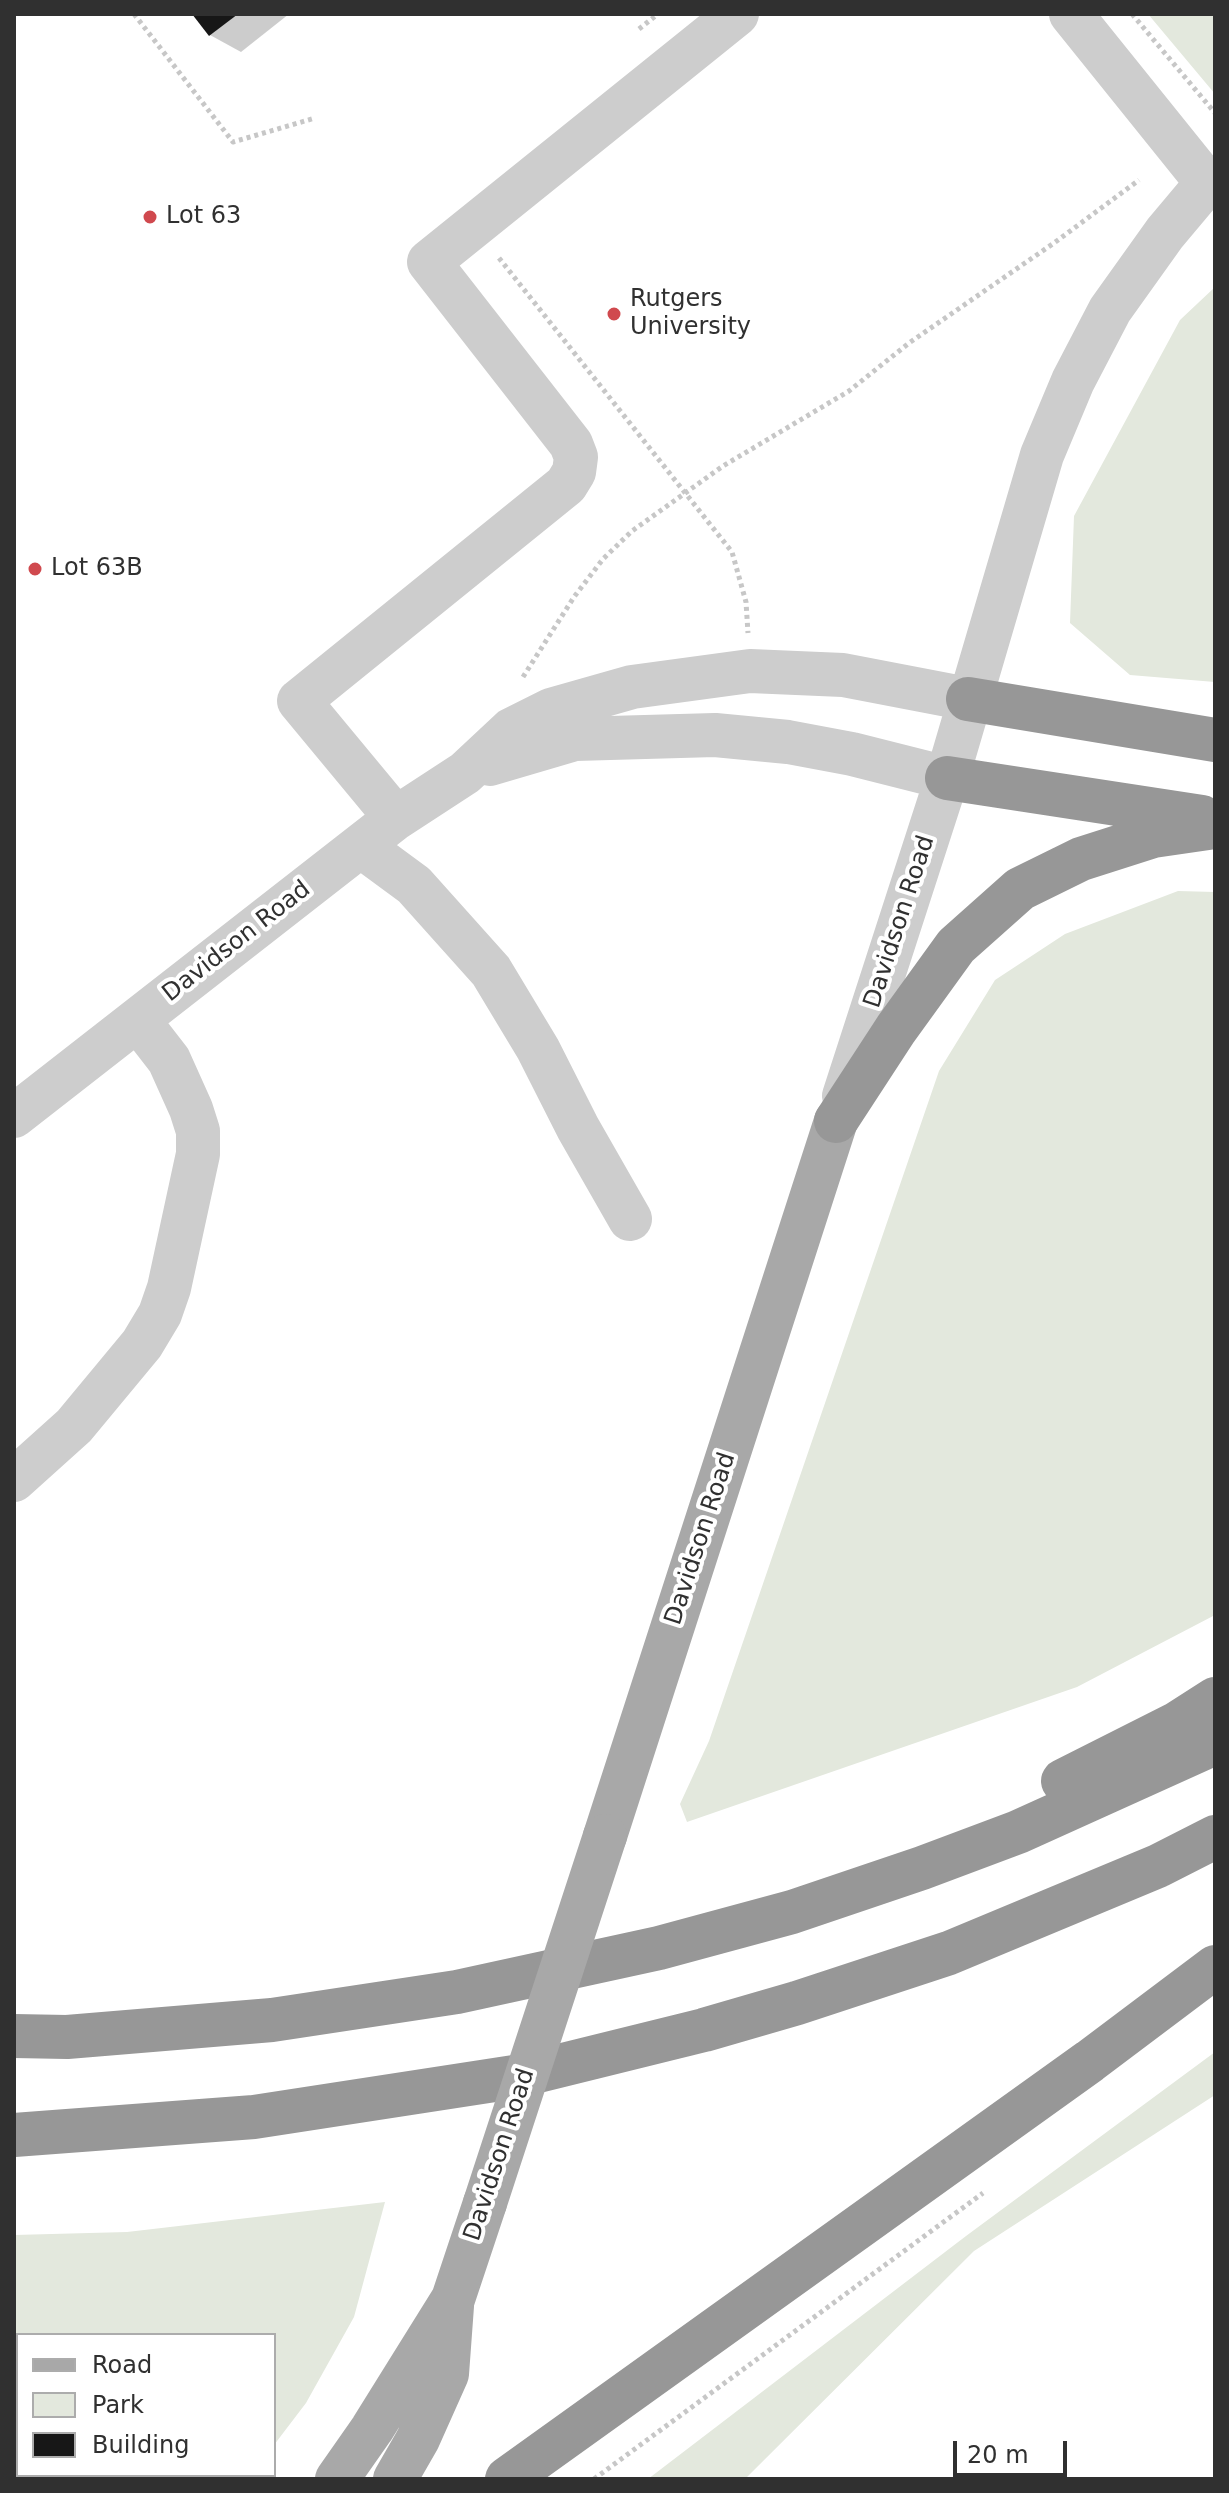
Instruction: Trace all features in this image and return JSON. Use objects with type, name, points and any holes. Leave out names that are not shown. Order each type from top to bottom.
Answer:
[{"type":"highway","points":[[968,699],[1215,740]]},
{"type":"highway","points":[[947,778],[1215,819]]},
{"type":"highway","points":[[836,1121],[896,1029],[956,946],[1020,889],[1081,859],[1153,836],[1215,827]]},
{"type":"highway","points":[[843,1893],[1176,1724],[1215,1699]]},
{"type":"highway","points":[[14,2036],[67,2037],[272,2020],[457,1992],[712,1935],[792,1912],[1018,1832],[1215,1743]]},
{"type":"highway","points":[[14,2135],[254,2117],[514,2077],[704,2030],[949,1953],[1158,1866],[1215,1837]]},
{"type":"highway","points":[[507,2479],[1090,2061],[1215,1967]]},
{"type":"main road","name":"Davidson Road","points":[[337,2479],[453,2299],[836,1121]]},
{"type":"main road","name":"Davidson Road","points":[[395,2479],[418,2439],[447,2374],[453,2299]]},
{"type":"street","points":[[396,818],[299,701],[566,485],[574,472],[576,457],[571,444],[429,262],[737,14]]},
{"type":"street","points":[[1071,14],[1211,180]]},
{"type":"street","name":"Davidson Road","points":[[836,1121],[947,778],[1042,455],[1073,381],[1110,310],[1165,233],[1211,180]]},
{"type":"street","name":"Davidson Road","points":[[14,1116],[396,818],[465,773],[511,730],[551,710],[632,687],[750,671],[843,675],[968,699]]},
{"type":"street","name":"Davidson Road","points":[[465,773],[575,739],[715,735],[788,742],[852,754],[947,778]]},
{"type":"street","points":[[361,846],[414,885],[491,971],[538,1049],[578,1128],[630,1219]]},
{"type":"street","points":[[14,1480],[74,1426],[142,1344],[160,1314],[169,1288],[198,1154],[198,1131],[169,1060],[138,1020]]},
{"type":"path","points":[[134,14],[233,142],[315,118]]},
{"type":"path","points":[[639,29],[658,14]]},
{"type":"path","points":[[1132,14],[1215,113]]},
{"type":"path","points":[[522,684],[524,674],[574,597],[603,559],[632,531],[684,492],[849,391],[909,343],[1139,180]]},
{"type":"path","points":[[473,225],[732,552],[746,602],[748,642]]},
{"type":"path","points":[[594,2479],[991,2187]]},
{"type":"green space","points":[[1148,14],[1215,14],[1215,94]]},
{"type":"green space","points":[[1215,287],[1215,682],[1130,675],[1070,623],[1074,516],[1180,320]]},
{"type":"green space","points":[[1178,891],[1215,892],[1215,1615],[1077,1687],[687,1822],[680,1804],[709,1741],[939,1071],[995,980],[1065,934]]},
{"type":"green space","points":[[1215,2052],[1215,2095],[974,2251],[745,2479],[648,2479],[966,2236]]},
{"type":"green space","points":[[385,2202],[354,2317],[306,2403],[276,2442],[276,2333],[16,2333],[16,2477],[250,2477],[248,2479],[14,2479],[14,2235],[127,2232]]},
{"type":"building","points":[[192,14],[238,14],[209,36]]},
{"type":"place","name":"Lot 63","points":[[150,217]]},
{"type":"place","name":"Rutgers University","points":[[614,314]]},
{"type":"place","name":"Lot 63B","points":[[35,569]]}]
